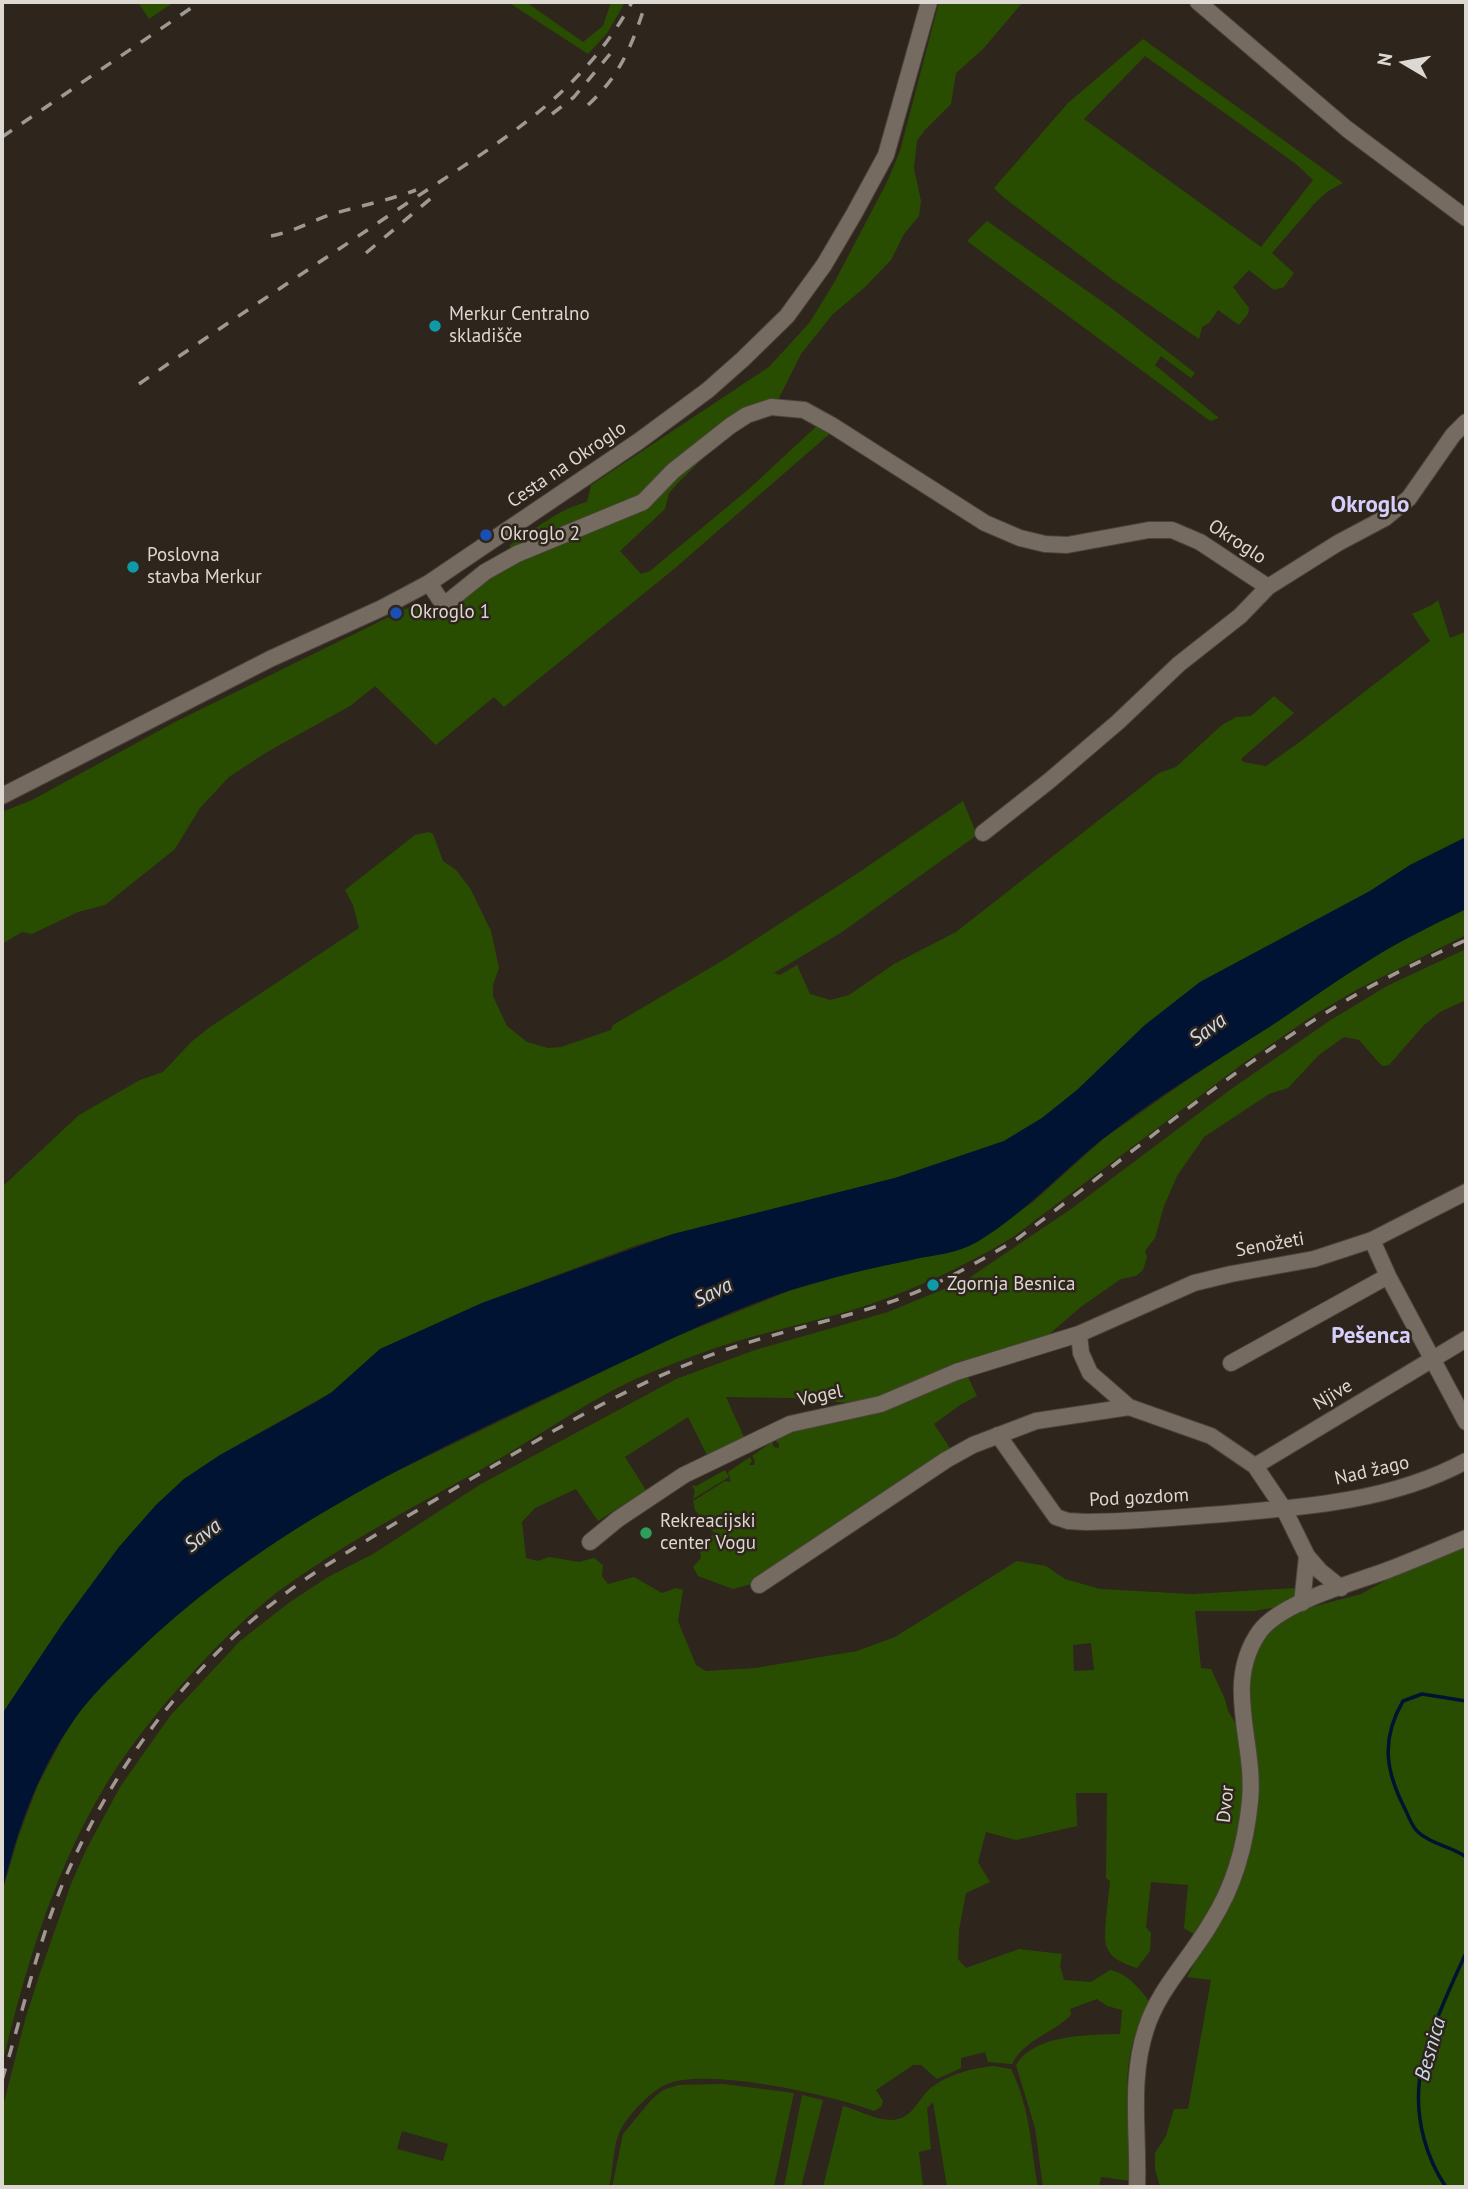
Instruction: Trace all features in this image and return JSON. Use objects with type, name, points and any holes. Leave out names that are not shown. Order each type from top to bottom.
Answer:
[{"type":"street","name":"Cesta na Okroglo","points":[[2,796],[270,659],[382,608],[429,583],[639,442],[708,390],[787,316],[824,265],[886,155],[929,2]]},
{"type":"street","points":[[1198,2],[1347,129],[1466,218]]},
{"type":"street","name":"Okroglo","points":[[429,583],[441,601],[449,601],[485,572],[517,554],[643,502],[673,471],[730,426],[747,415],[771,407],[804,410],[985,523],[1020,538],[1045,544],[1067,545],[1149,530],[1172,530],[1200,542],[1268,587],[1338,543],[1385,518],[1409,498],[1453,435],[1466,422]]},
{"type":"street","points":[[983,833],[1118,722],[1179,664],[1240,616],[1268,587]]},
{"type":"street","name":"Senožeti","points":[[1079,1334],[1194,1283],[1231,1273],[1314,1259],[1372,1240],[1466,1192]]},
{"type":"street","points":[[1372,1240],[1388,1276],[1466,1422]]},
{"type":"street","points":[[1231,1363],[1388,1276]]},
{"type":"street","points":[[1079,1334],[1081,1353],[1090,1373],[1129,1407],[1211,1436],[1255,1466],[1284,1509],[1307,1556],[1320,1571],[1341,1587]]},
{"type":"street","name":"Vogel","points":[[590,1542],[618,1519],[684,1475],[790,1424],[881,1404],[956,1372],[1079,1334]]},
{"type":"street","name":"Njive","points":[[1255,1466],[1466,1339]]},
{"type":"street","points":[[759,1584],[946,1460],[998,1435],[1059,1416],[1129,1407]]},
{"type":"street","name":"Pod gozdom","points":[[998,1435],[1048,1508],[1056,1517],[1068,1521],[1110,1522],[1284,1509]]},
{"type":"street","name":"Nad žago","points":[[1284,1509],[1410,1486],[1445,1473],[1466,1461]]},
{"type":"street","name":"Dvor","points":[[1137,2187],[1137,2080],[1145,2031],[1152,2012],[1212,1921],[1239,1861],[1250,1801],[1250,1762],[1240,1683],[1248,1650],[1262,1629],[1275,1617],[1302,1603],[1466,1538]]},
{"type":"street","points":[[1302,1603],[1307,1556]]},
{"type":"green space","points":[[138,2],[174,2],[149,19]]},
{"type":"green space","points":[[508,2],[526,2],[583,42],[603,26],[611,2],[625,2],[608,32],[588,54]]},
{"type":"green space","points":[[939,2],[1023,2],[983,49],[956,73],[951,104],[917,141],[914,168],[921,201],[919,216],[904,234],[891,260],[833,314],[801,354],[779,398],[767,402],[641,496],[550,535],[510,548],[510,545],[556,515],[587,502],[591,485],[769,367],[810,322],[835,281],[887,182],[900,151]]},
{"type":"green space","points":[[1143,39],[1343,183],[1328,191],[1315,203],[1272,253],[1294,273],[1284,287],[1274,290],[1249,270],[1233,287],[1249,308],[1248,314],[1239,325],[1218,310],[1209,323],[1202,327],[1199,339],[1112,279],[994,188],[1068,103]],"holes":[[[1145,56],[1296,164],[1313,180],[1261,247],[1084,119]]]},
{"type":"green space","points":[[987,221],[1110,307],[1195,373],[1191,378],[1161,356],[1155,365],[1219,418],[1211,421],[1206,418],[967,241]]},
{"type":"green space","points":[[821,422],[834,430],[674,569],[504,707],[494,697],[436,745],[375,686],[350,706],[267,752],[229,777],[200,808],[175,849],[105,905],[78,912],[32,934],[22,932],[2,944],[2,812],[32,800],[175,722],[405,609],[423,605],[433,612],[451,613],[468,594],[489,579],[675,477],[712,449],[669,493],[665,509],[620,551],[641,574],[650,571],[750,488]]},
{"type":"green space","points":[[1438,600],[1450,638],[1465,632],[1466,638],[1466,837],[1410,865],[1370,891],[1200,982],[1145,1025],[1077,1090],[1042,1118],[1004,1141],[895,1178],[634,1246],[482,1303],[380,1349],[332,1392],[220,1455],[184,1479],[156,1505],[119,1547],[63,1623],[2,1714],[2,1187],[79,1115],[140,1080],[163,1072],[191,1042],[210,1027],[359,928],[353,905],[345,890],[415,835],[429,832],[433,834],[443,861],[456,870],[470,888],[491,931],[499,968],[493,985],[493,996],[507,1026],[527,1042],[548,1048],[561,1047],[611,1030],[613,1025],[722,961],[855,875],[963,801],[977,835],[842,932],[774,973],[780,975],[797,965],[810,994],[830,1000],[849,995],[894,964],[956,932],[1159,773],[1176,767],[1222,725],[1236,717],[1251,716],[1274,696],[1294,713],[1241,759],[1243,762],[1266,766],[1430,641],[1412,614]]},
{"type":"green space","points":[[1466,909],[1466,935],[1358,989],[1314,1015],[1241,1065],[1013,1237],[993,1249],[953,1270],[892,1296],[849,1311],[715,1348],[625,1384],[353,1542],[280,1590],[214,1649],[181,1686],[130,1748],[98,1798],[66,1862],[41,1928],[2,2065],[2,1893],[19,1835],[38,1785],[80,1711],[107,1680],[173,1617],[283,1537],[358,1490],[670,1339],[789,1291],[977,1242],[1033,1202],[1103,1139],[1183,1083],[1362,964],[1423,929]]},
{"type":"green space","points":[[1466,949],[1466,1000],[1440,1012],[1423,1026],[1389,1065],[1383,1066],[1379,1063],[1359,1040],[1344,1037],[1319,1055],[1288,1088],[1269,1094],[1204,1137],[1177,1176],[1164,1206],[1155,1238],[1145,1251],[1147,1257],[1143,1270],[1136,1276],[1121,1279],[1082,1306],[1047,1336],[872,1401],[849,1403],[792,1398],[726,1397],[744,1437],[707,1455],[688,1417],[625,1457],[646,1490],[598,1521],[576,1489],[535,1508],[522,1522],[526,1558],[538,1561],[549,1557],[579,1562],[594,1558],[603,1565],[602,1576],[608,1584],[634,1577],[662,1593],[676,1588],[683,1590],[678,1621],[696,1665],[706,1671],[755,1668],[857,1651],[895,1637],[1017,1561],[1046,1566],[1065,1579],[1100,1589],[1192,1594],[1296,1588],[1295,1597],[1278,1609],[1195,1611],[1201,1668],[1211,1669],[1228,1711],[1239,1729],[1246,1784],[1240,1832],[1219,1895],[1195,1935],[1184,1928],[1188,1885],[1151,1882],[1146,1927],[1151,1933],[1150,1951],[1137,1968],[1118,1960],[1108,1950],[1105,1932],[1110,1881],[1106,1878],[1107,1793],[1076,1793],[1077,1826],[1016,1840],[986,1832],[978,1862],[990,1882],[966,1893],[959,1930],[958,1959],[966,1968],[1019,1949],[1062,1954],[1060,1966],[1064,1980],[1091,1982],[1110,1970],[1127,1978],[1149,2001],[1135,2036],[1129,2062],[1131,2181],[1101,2177],[1099,2187],[1043,2187],[1035,2128],[1016,2065],[1035,2047],[1049,2042],[1078,2036],[1120,2034],[1122,2010],[1107,2006],[1097,1999],[1070,2009],[1071,2015],[1064,2022],[1024,2048],[1012,2064],[988,2062],[985,2052],[961,2058],[961,2068],[937,2079],[921,2065],[913,2065],[876,2090],[883,2101],[881,2107],[874,2111],[770,2085],[710,2079],[667,2084],[641,2103],[621,2129],[609,2187],[2,2187],[2,2110],[25,2020],[71,1884],[120,1787],[170,1716],[240,1641],[290,1602],[328,1577],[373,1554],[481,1484],[676,1379],[755,1350],[888,1312],[966,1280],[1071,1209],[1230,1090],[1329,1021],[1387,986]],"holes":[[[1091,1643],[1094,1670],[1074,1671],[1073,1645]],[[402,2131],[448,2144],[443,2161],[397,2149]]]},
{"type":"green space","points":[[983,1369],[968,1377],[977,1396],[934,1424],[952,1451],[752,1584],[733,1589],[698,1576],[693,1567],[701,1558],[699,1548],[714,1533],[695,1510],[693,1501],[725,1481],[731,1482],[728,1472],[750,1457],[752,1461],[749,1465],[754,1465],[752,1456],[772,1442],[774,1447],[779,1448],[775,1440],[793,1429],[840,1422],[884,1409]]},
{"type":"green space","points":[[725,1470],[729,1477],[693,1499],[695,1492],[692,1485],[696,1486]]},
{"type":"green space","points":[[1466,1546],[1466,2187],[1160,2187],[1155,2169],[1155,2153],[1166,2136],[1174,2109],[1188,2109],[1211,1980],[1187,1977],[1236,1888],[1249,1710],[1249,1670],[1261,1643],[1275,1626],[1304,1609],[1361,1594],[1403,1571]]},
{"type":"green space","points":[[994,2066],[1011,2069],[1018,2084],[1026,2113],[1038,2187],[947,2187],[933,2102],[927,2108],[931,2149],[919,2152],[923,2187],[823,2187],[843,2106],[879,2118],[898,2119],[910,2113],[939,2082],[962,2072]]},
{"type":"green space","points":[[724,2084],[794,2093],[774,2186],[776,2187],[612,2187],[623,2134],[651,2100],[663,2090],[678,2085]]},
{"type":"green space","points":[[802,2095],[823,2100],[801,2187],[784,2187]]},
{"type":"water","name":"Sava","points":[[1466,837],[1466,909],[1375,957],[1165,1094],[1104,1138],[1026,1206],[977,1242],[955,1251],[806,1285],[708,1322],[515,1412],[401,1469],[290,1533],[237,1569],[187,1607],[139,1650],[82,1709],[55,1750],[32,1797],[2,1893],[2,1714],[63,1623],[119,1547],[156,1505],[184,1479],[220,1455],[332,1392],[380,1349],[482,1303],[673,1234],[895,1178],[1004,1141],[1042,1118],[1077,1090],[1145,1025],[1200,982],[1370,891],[1410,865]]},
{"type":"waterway","name":"Besnica","points":[[1466,1701],[1422,1694],[1403,1701],[1391,1728],[1388,1755],[1398,1795],[1416,1830],[1429,1840],[1466,1857]]},
{"type":"waterway","name":"Besnica","points":[[1446,2187],[1433,2164],[1424,2138],[1419,2112],[1419,2085],[1431,2035],[1466,1953]]},
{"type":"railway","points":[[2,137],[200,2]]},
{"type":"railway","points":[[139,384],[530,119],[586,67],[610,37],[632,2]]},
{"type":"railway","points":[[588,105],[609,82],[624,58],[646,2]]},
{"type":"railway","points":[[552,114],[574,97],[610,54]]},
{"type":"railway","points":[[271,236],[329,215],[416,190]]},
{"type":"railway","points":[[366,253],[436,194]]},
{"type":"railway","points":[[2,2080],[49,1919],[91,1824],[115,1782],[171,1704],[203,1667],[274,1602],[384,1530],[635,1387],[723,1351],[899,1299],[974,1264],[1017,1239],[1226,1080],[1312,1021],[1357,994],[1466,940]]},
{"type":"place","name":"Merkur Centralno skladišče","points":[[435,326]]},
{"type":"place","name":"Okroglo 2","points":[[486,535]]},
{"type":"place","name":"Poslovna stavba Merkur","points":[[133,567]]},
{"type":"place","name":"Okroglo 1","points":[[396,613]]},
{"type":"place","name":"Zgornja Besnica","points":[[933,1285]]},
{"type":"place","name":"Rekreacijski center Vogu","points":[[646,1533]]},
{"type":"district","name":"Okroglo","points":[[1370,505]]},
{"type":"district","name":"Pešenca","points":[[1371,1336]]}]
